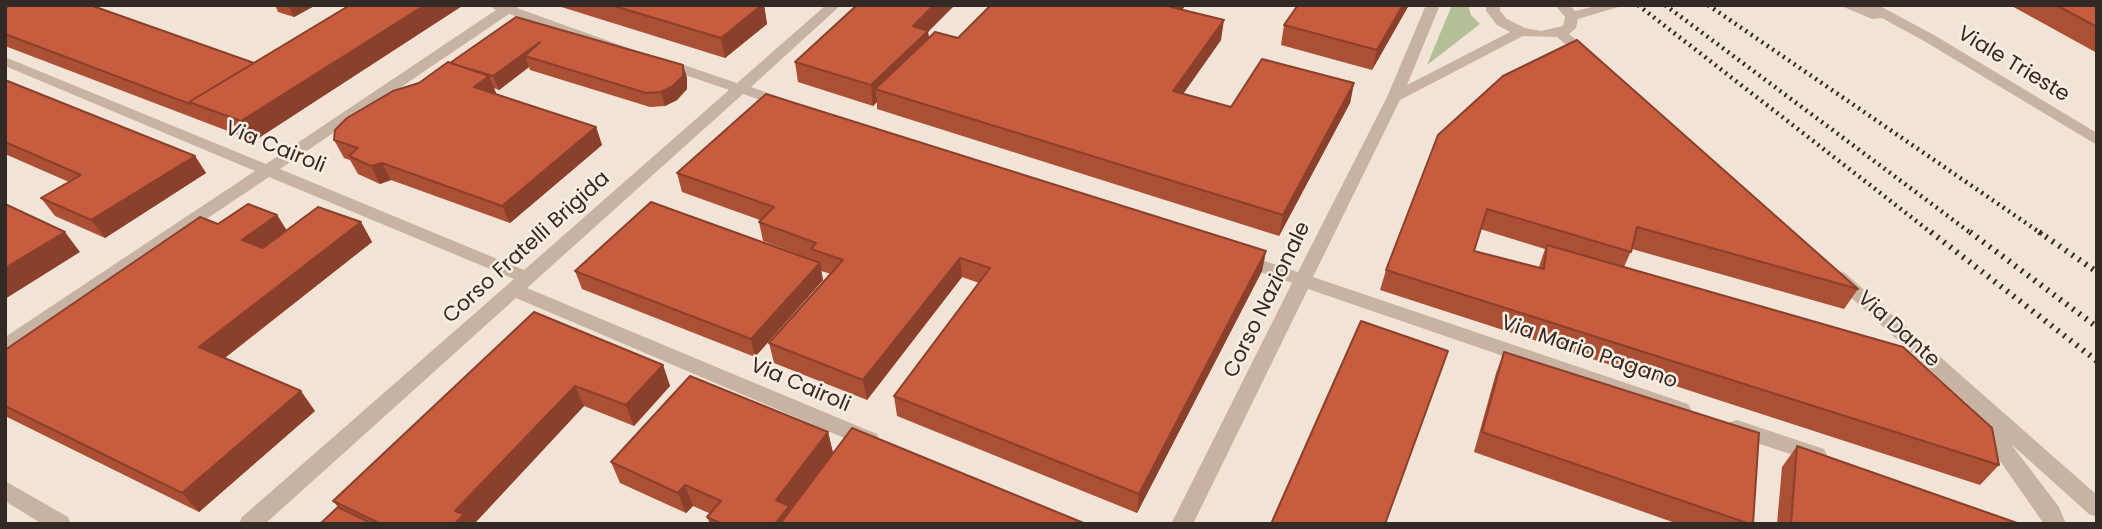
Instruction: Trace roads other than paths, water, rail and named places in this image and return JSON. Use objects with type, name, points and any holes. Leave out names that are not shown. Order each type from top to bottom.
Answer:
[{"type":"street","name":"Corso Fratelli Brigida","points":[[250,524],[834,5]]},
{"type":"street","name":"Corso Nazionale","points":[[1182,524],[1394,97],[1433,5]]},
{"type":"street","points":[[1493,5],[1496,17],[1502,22],[1521,32],[1541,35],[1560,33],[1569,28],[1572,12],[1618,5]]},
{"type":"street","name":"Viale Trieste","points":[[1846,5],[1907,26]]},
{"type":"street","name":"Viale Trieste","points":[[1867,5],[1907,26],[2097,140]]},
{"type":"street","name":"Viale Trieste","points":[[1879,5],[1907,26]]},
{"type":"street","points":[[5,347],[505,7],[799,109]]},
{"type":"street","points":[[1394,97],[1521,32]]},
{"type":"street","points":[[1560,33],[1606,71]]},
{"type":"street","name":"Via Cairoli","points":[[5,61],[268,170],[893,449]]},
{"type":"street","name":"Via Mario Pagano","points":[[1223,253],[1836,462]]},
{"type":"street","name":"Via Dante","points":[[1829,269],[2097,508]]},
{"type":"street","name":"Via Dante","points":[[1952,379],[2051,513],[2055,524]]},
{"type":"street","points":[[5,490],[60,524]]},
{"type":"railway","points":[[1638,5],[1933,234]]},
{"type":"railway","points":[[1665,5],[1972,234]]},
{"type":"railway","points":[[1708,5],[2042,234]]},
{"type":"railway","points":[[1931,232],[2097,361]]},
{"type":"railway","points":[[1970,232],[2097,327]]},
{"type":"railway","points":[[2039,232],[2097,272]]}]
